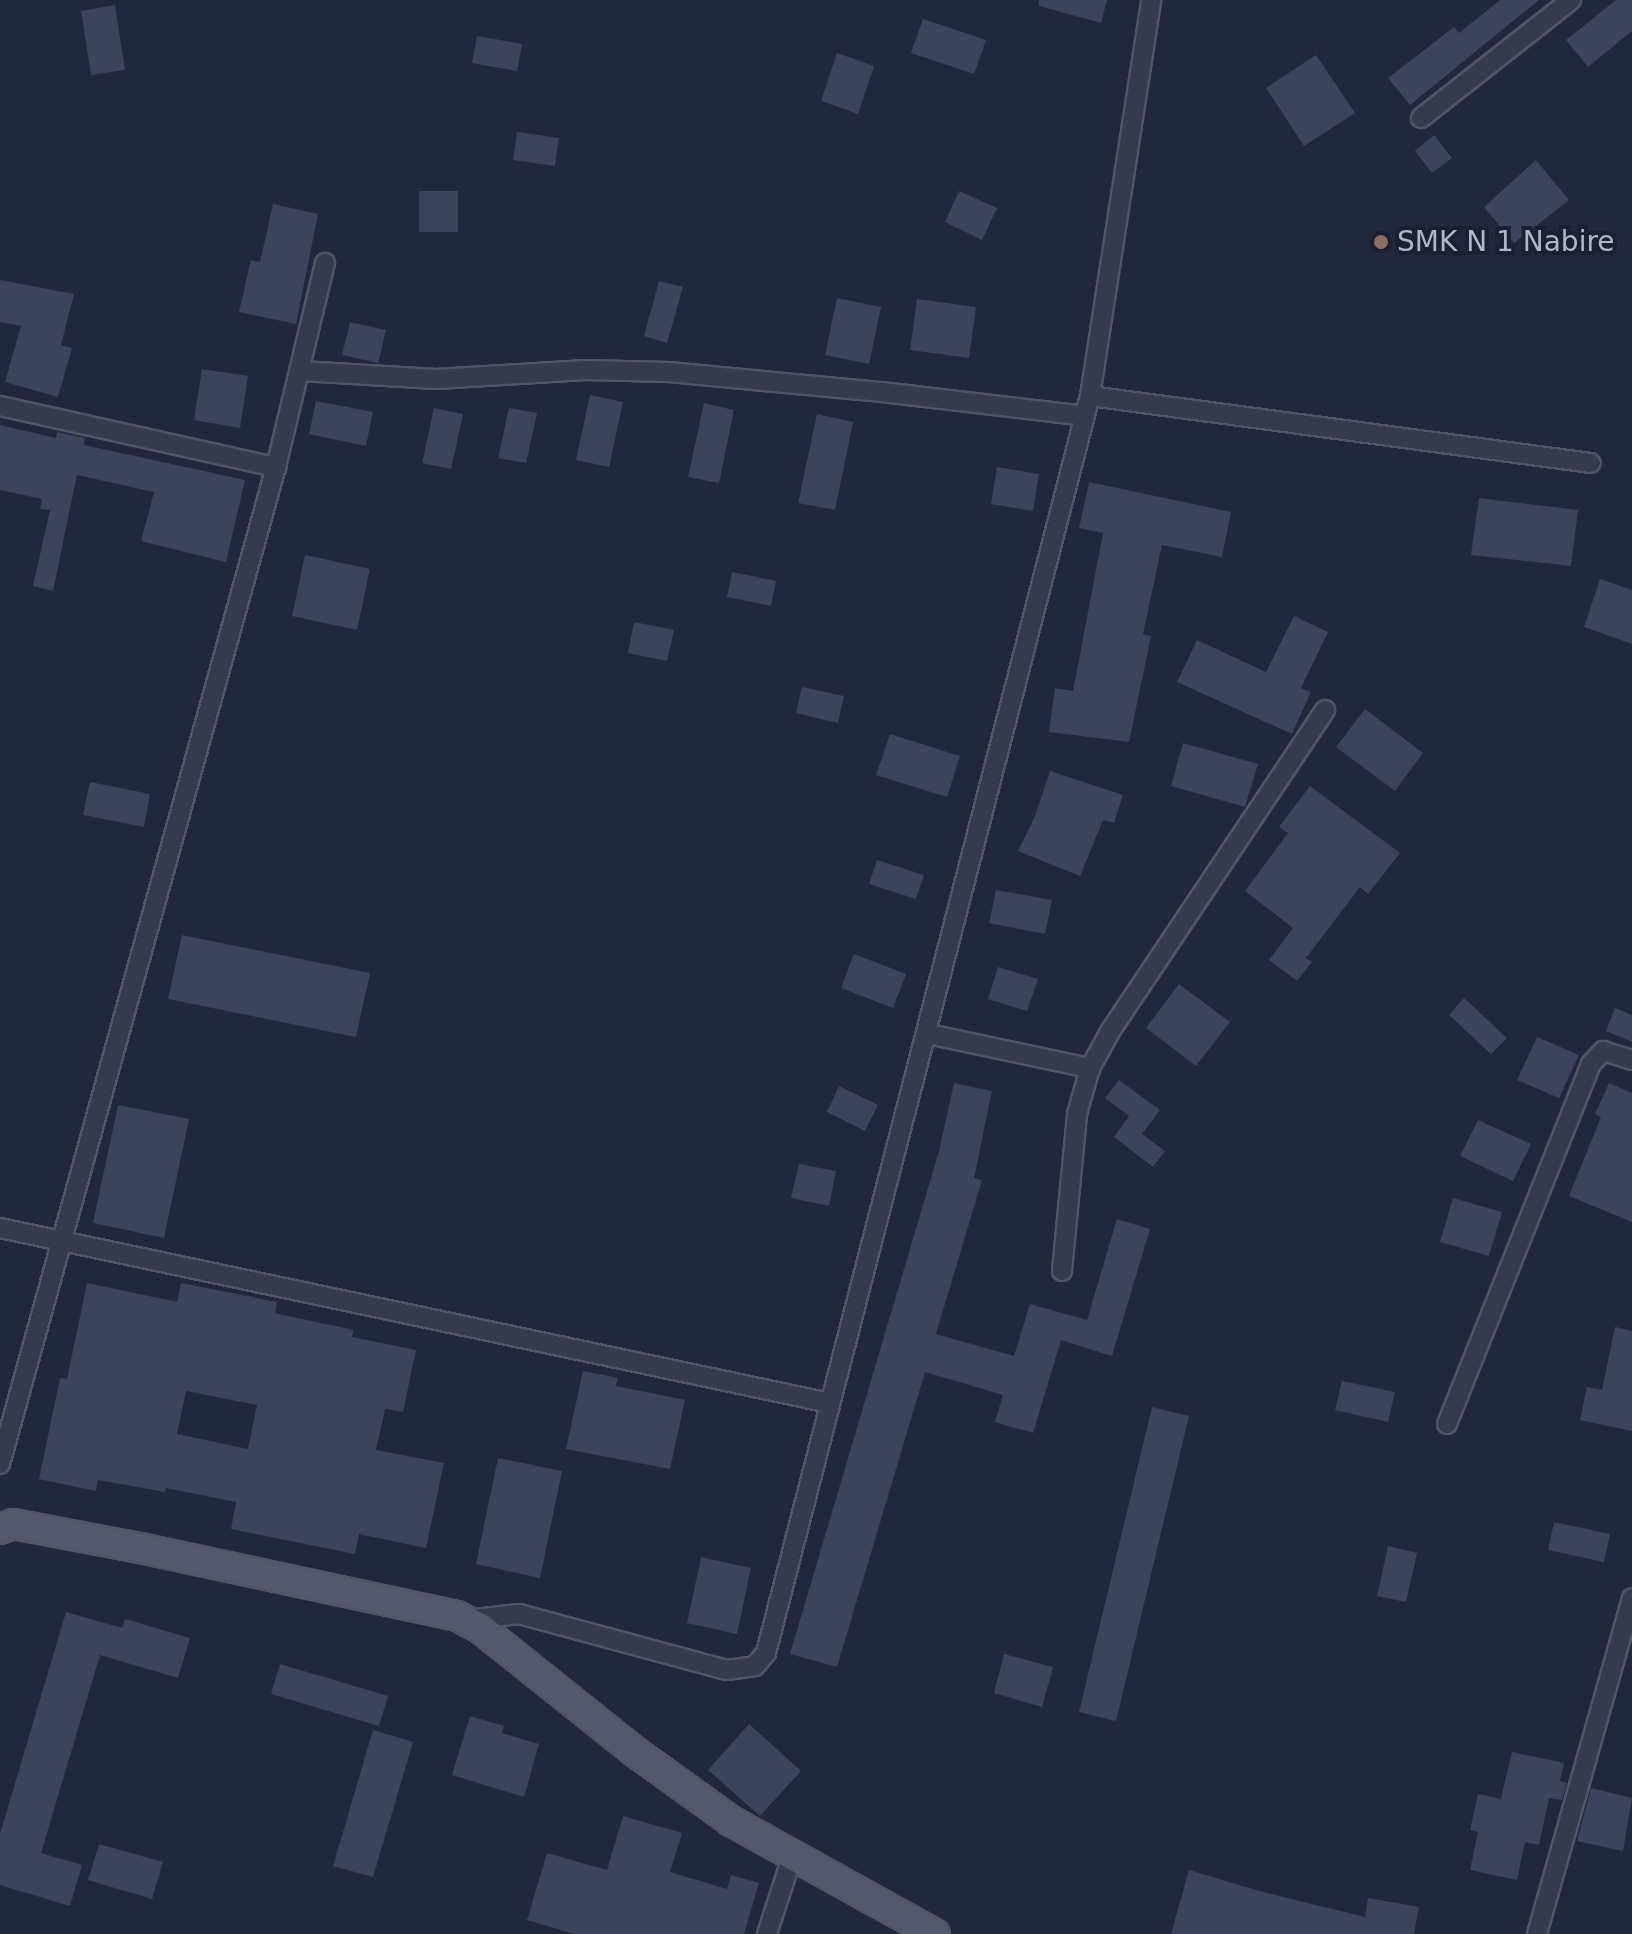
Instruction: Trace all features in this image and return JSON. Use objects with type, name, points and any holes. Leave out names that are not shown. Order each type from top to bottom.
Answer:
[{"type":"main road","points":[[4,1522],[442,1611],[466,1620],[634,1751],[731,1821],[935,1934]]},
{"type":"street","points":[[466,1620],[519,1614],[727,1670],[755,1666],[769,1643],[1090,396],[1151,0]]},
{"type":"street","points":[[1421,118],[1571,0]]},
{"type":"street","points":[[0,1464],[276,467],[325,263]]},
{"type":"street","points":[[301,371],[467,379],[518,373],[642,371],[882,392],[1085,416]]},
{"type":"street","points":[[1090,396],[1591,463]]},
{"type":"street","points":[[0,406],[276,467]]},
{"type":"street","points":[[1062,1271],[1077,1114],[1090,1068],[1111,1030],[1325,710]]},
{"type":"street","points":[[928,1034],[1090,1068]]},
{"type":"street","points":[[1447,1424],[1591,1064],[1603,1051],[1632,1060]]},
{"type":"street","points":[[0,1228],[59,1243],[830,1403]]},
{"type":"street","points":[[1537,1934],[1632,1598]]},
{"type":"street","points":[[767,1934],[792,1857]]},
{"type":"building","points":[[1039,0],[1107,0],[1101,23],[1039,6]]},
{"type":"building","points":[[1500,0],[1539,0],[1410,105],[1388,78],[1454,27],[1459,33]]},
{"type":"building","points":[[1616,0],[1632,0],[1632,31],[1588,67],[1566,40]]},
{"type":"building","points":[[115,5],[125,70],[91,75],[81,11]]},
{"type":"building","points":[[923,19],[986,40],[974,74],[911,53]]},
{"type":"building","points":[[477,36],[522,44],[517,71],[472,63]]},
{"type":"building","points":[[837,53],[874,66],[858,114],[821,101]]},
{"type":"building","points":[[1316,55],[1355,113],[1304,146],[1266,88]]},
{"type":"building","points":[[517,132],[559,138],[555,166],[513,160]]},
{"type":"building","points":[[1434,135],[1452,158],[1432,173],[1415,151]]},
{"type":"building","points":[[1536,160],[1569,200],[1514,243],[1484,207]]},
{"type":"building","points":[[419,191],[458,191],[458,232],[419,232]]},
{"type":"building","points":[[959,191],[997,208],[982,240],[945,222]]},
{"type":"building","points":[[273,204],[318,214],[296,324],[239,312],[251,260],[260,262]]},
{"type":"building","points":[[0,280],[74,294],[61,345],[72,348],[58,397],[5,382],[21,326],[0,322]]},
{"type":"building","points":[[659,281],[683,287],[667,343],[644,336]]},
{"type":"building","points":[[837,298],[881,307],[869,364],[825,355]]},
{"type":"building","points":[[917,299],[976,307],[969,358],[910,350]]},
{"type":"building","points":[[350,322],[386,330],[378,363],[342,355]]},
{"type":"building","points":[[202,369],[248,376],[240,428],[194,420]]},
{"type":"building","points":[[590,395],[623,402],[609,467],[576,460]]},
{"type":"building","points":[[316,401],[373,412],[366,446],[309,434]]},
{"type":"building","points":[[704,403],[734,410],[719,483],[688,477]]},
{"type":"building","points":[[434,408],[463,414],[451,469],[422,463]]},
{"type":"building","points":[[509,408],[537,413],[526,463],[498,458]]},
{"type":"building","points":[[817,414],[853,422],[835,510],[798,503]]},
{"type":"building","points":[[0,425],[56,438],[57,432],[85,438],[84,445],[245,480],[226,562],[141,541],[154,492],[77,475],[53,591],[33,586],[50,510],[40,509],[42,499],[0,490]]},
{"type":"building","points":[[997,467],[1039,474],[1033,511],[991,504]]},
{"type":"building","points":[[1089,482],[1231,512],[1222,557],[1162,545],[1143,634],[1151,636],[1129,742],[1049,732],[1055,688],[1073,691],[1103,533],[1079,528]]},
{"type":"building","points":[[1479,498],[1578,510],[1571,566],[1471,555]]},
{"type":"building","points":[[305,555],[370,569],[357,630],[292,616]]},
{"type":"building","points":[[732,572],[776,581],[771,606],[727,597]]},
{"type":"building","points":[[1600,579],[1632,590],[1632,644],[1584,627]]},
{"type":"building","points":[[1294,616],[1328,632],[1301,688],[1311,692],[1292,734],[1177,682],[1197,640],[1266,672]]},
{"type":"building","points":[[634,622],[674,630],[667,661],[628,653]]},
{"type":"building","points":[[802,687],[844,696],[838,723],[796,713]]},
{"type":"building","points":[[1365,709],[1423,753],[1395,791],[1336,747]]},
{"type":"building","points":[[890,734],[960,756],[947,797],[876,775]]},
{"type":"building","points":[[1183,743],[1258,764],[1245,807],[1171,786]]},
{"type":"building","points":[[1050,771],[1123,795],[1114,823],[1103,820],[1080,876],[1018,851],[1035,816]]},
{"type":"building","points":[[90,782],[150,794],[144,827],[83,815]]},
{"type":"building","points":[[1310,786],[1400,853],[1368,894],[1360,887],[1306,958],[1312,962],[1297,981],[1269,960],[1293,928],[1245,891],[1288,833],[1279,827]]},
{"type":"building","points":[[877,860],[924,875],[916,899],[869,884]]},
{"type":"building","points":[[996,890],[1052,900],[1045,934],[989,923]]},
{"type":"building","points":[[182,935],[370,973],[356,1037],[168,999]]},
{"type":"building","points":[[854,954],[906,974],[893,1008],[841,988]]},
{"type":"building","points":[[998,967],[1038,979],[1027,1011],[988,999]]},
{"type":"building","points":[[1179,984],[1230,1022],[1196,1066],[1146,1028]]},
{"type":"building","points":[[1464,998],[1507,1038],[1491,1054],[1449,1015]]},
{"type":"building","points":[[1615,1008],[1632,1015],[1632,1042],[1606,1031]]},
{"type":"building","points":[[1537,1037],[1579,1055],[1559,1098],[1517,1080]]},
{"type":"building","points":[[1119,1080],[1160,1110],[1142,1134],[1165,1151],[1153,1167],[1114,1137],[1129,1116],[1105,1098]]},
{"type":"building","points":[[954,1083],[992,1091],[974,1178],[982,1180],[936,1334],[1014,1356],[1030,1304],[1087,1320],[1117,1219],[1150,1229],[1112,1356],[1061,1340],[1033,1433],[995,1422],[1003,1395],[925,1372],[837,1667],[790,1654],[939,1151]]},
{"type":"building","points":[[1609,1083],[1632,1093],[1632,1222],[1569,1196],[1601,1117],[1595,1114]]},
{"type":"building","points":[[839,1086],[878,1105],[865,1131],[827,1112]]},
{"type":"building","points":[[118,1105],[189,1119],[164,1238],[93,1223]]},
{"type":"building","points":[[1478,1120],[1531,1144],[1513,1181],[1460,1156]]},
{"type":"building","points":[[799,1164],[836,1171],[829,1206],[791,1198]]},
{"type":"building","points":[[1453,1198],[1502,1212],[1489,1256],[1440,1242]]},
{"type":"building","points":[[87,1283],[177,1302],[181,1283],[277,1302],[275,1313],[353,1330],[352,1337],[416,1350],[403,1412],[385,1409],[376,1450],[444,1463],[426,1548],[359,1534],[355,1554],[231,1529],[236,1502],[166,1488],[165,1492],[98,1480],[96,1491],[39,1479],[60,1378],[67,1379]],"holes":[[[186,1391],[257,1405],[248,1449],[177,1434]]]},
{"type":"building","points":[[1615,1327],[1632,1331],[1632,1431],[1580,1420],[1587,1387],[1602,1390]]},
{"type":"building","points":[[583,1371],[618,1378],[616,1386],[685,1400],[670,1469],[566,1449]]},
{"type":"building","points":[[1342,1381],[1395,1392],[1388,1422],[1335,1410]]},
{"type":"building","points":[[1152,1407],[1189,1416],[1116,1721],[1079,1712]]},
{"type":"building","points":[[498,1458],[562,1471],[540,1578],[476,1564]]},
{"type":"building","points":[[1554,1522],[1610,1534],[1604,1562],[1548,1550]]},
{"type":"building","points":[[1388,1546],[1417,1553],[1406,1602],[1377,1596]]},
{"type":"building","points":[[701,1557],[751,1568],[737,1634],[687,1623]]},
{"type":"building","points":[[66,1612],[122,1628],[125,1619],[190,1638],[178,1678],[100,1655],[41,1853],[82,1865],[70,1906],[0,1885],[0,1834]]},
{"type":"building","points":[[1004,1654],[1053,1667],[1042,1707],[994,1693]]},
{"type":"building","points":[[280,1664],[388,1696],[379,1726],[271,1694]]},
{"type":"building","points":[[470,1716],[504,1726],[502,1733],[539,1744],[524,1797],[452,1775]]},
{"type":"building","points":[[749,1724],[801,1771],[760,1816],[708,1770]]},
{"type":"building","points":[[373,1730],[413,1742],[373,1877],[333,1866]]},
{"type":"building","points":[[1512,1752],[1564,1763],[1560,1781],[1567,1783],[1562,1800],[1549,1798],[1539,1845],[1525,1842],[1517,1880],[1470,1870],[1478,1832],[1470,1830],[1478,1794],[1501,1799]]},
{"type":"building","points":[[1591,1788],[1632,1798],[1623,1851],[1577,1841]]},
{"type":"building","points":[[623,1816],[682,1833],[670,1872],[727,1889],[731,1875],[759,1883],[744,1934],[574,1934],[527,1920],[547,1853],[607,1870]]},
{"type":"building","points":[[99,1844],[163,1862],[152,1899],[88,1880]]},
{"type":"building","points":[[1189,1870],[1365,1917],[1368,1898],[1419,1907],[1414,1934],[1171,1934]]},
{"type":"place","name":"SMK N 1 Nabire","points":[[1381,242]]}]
